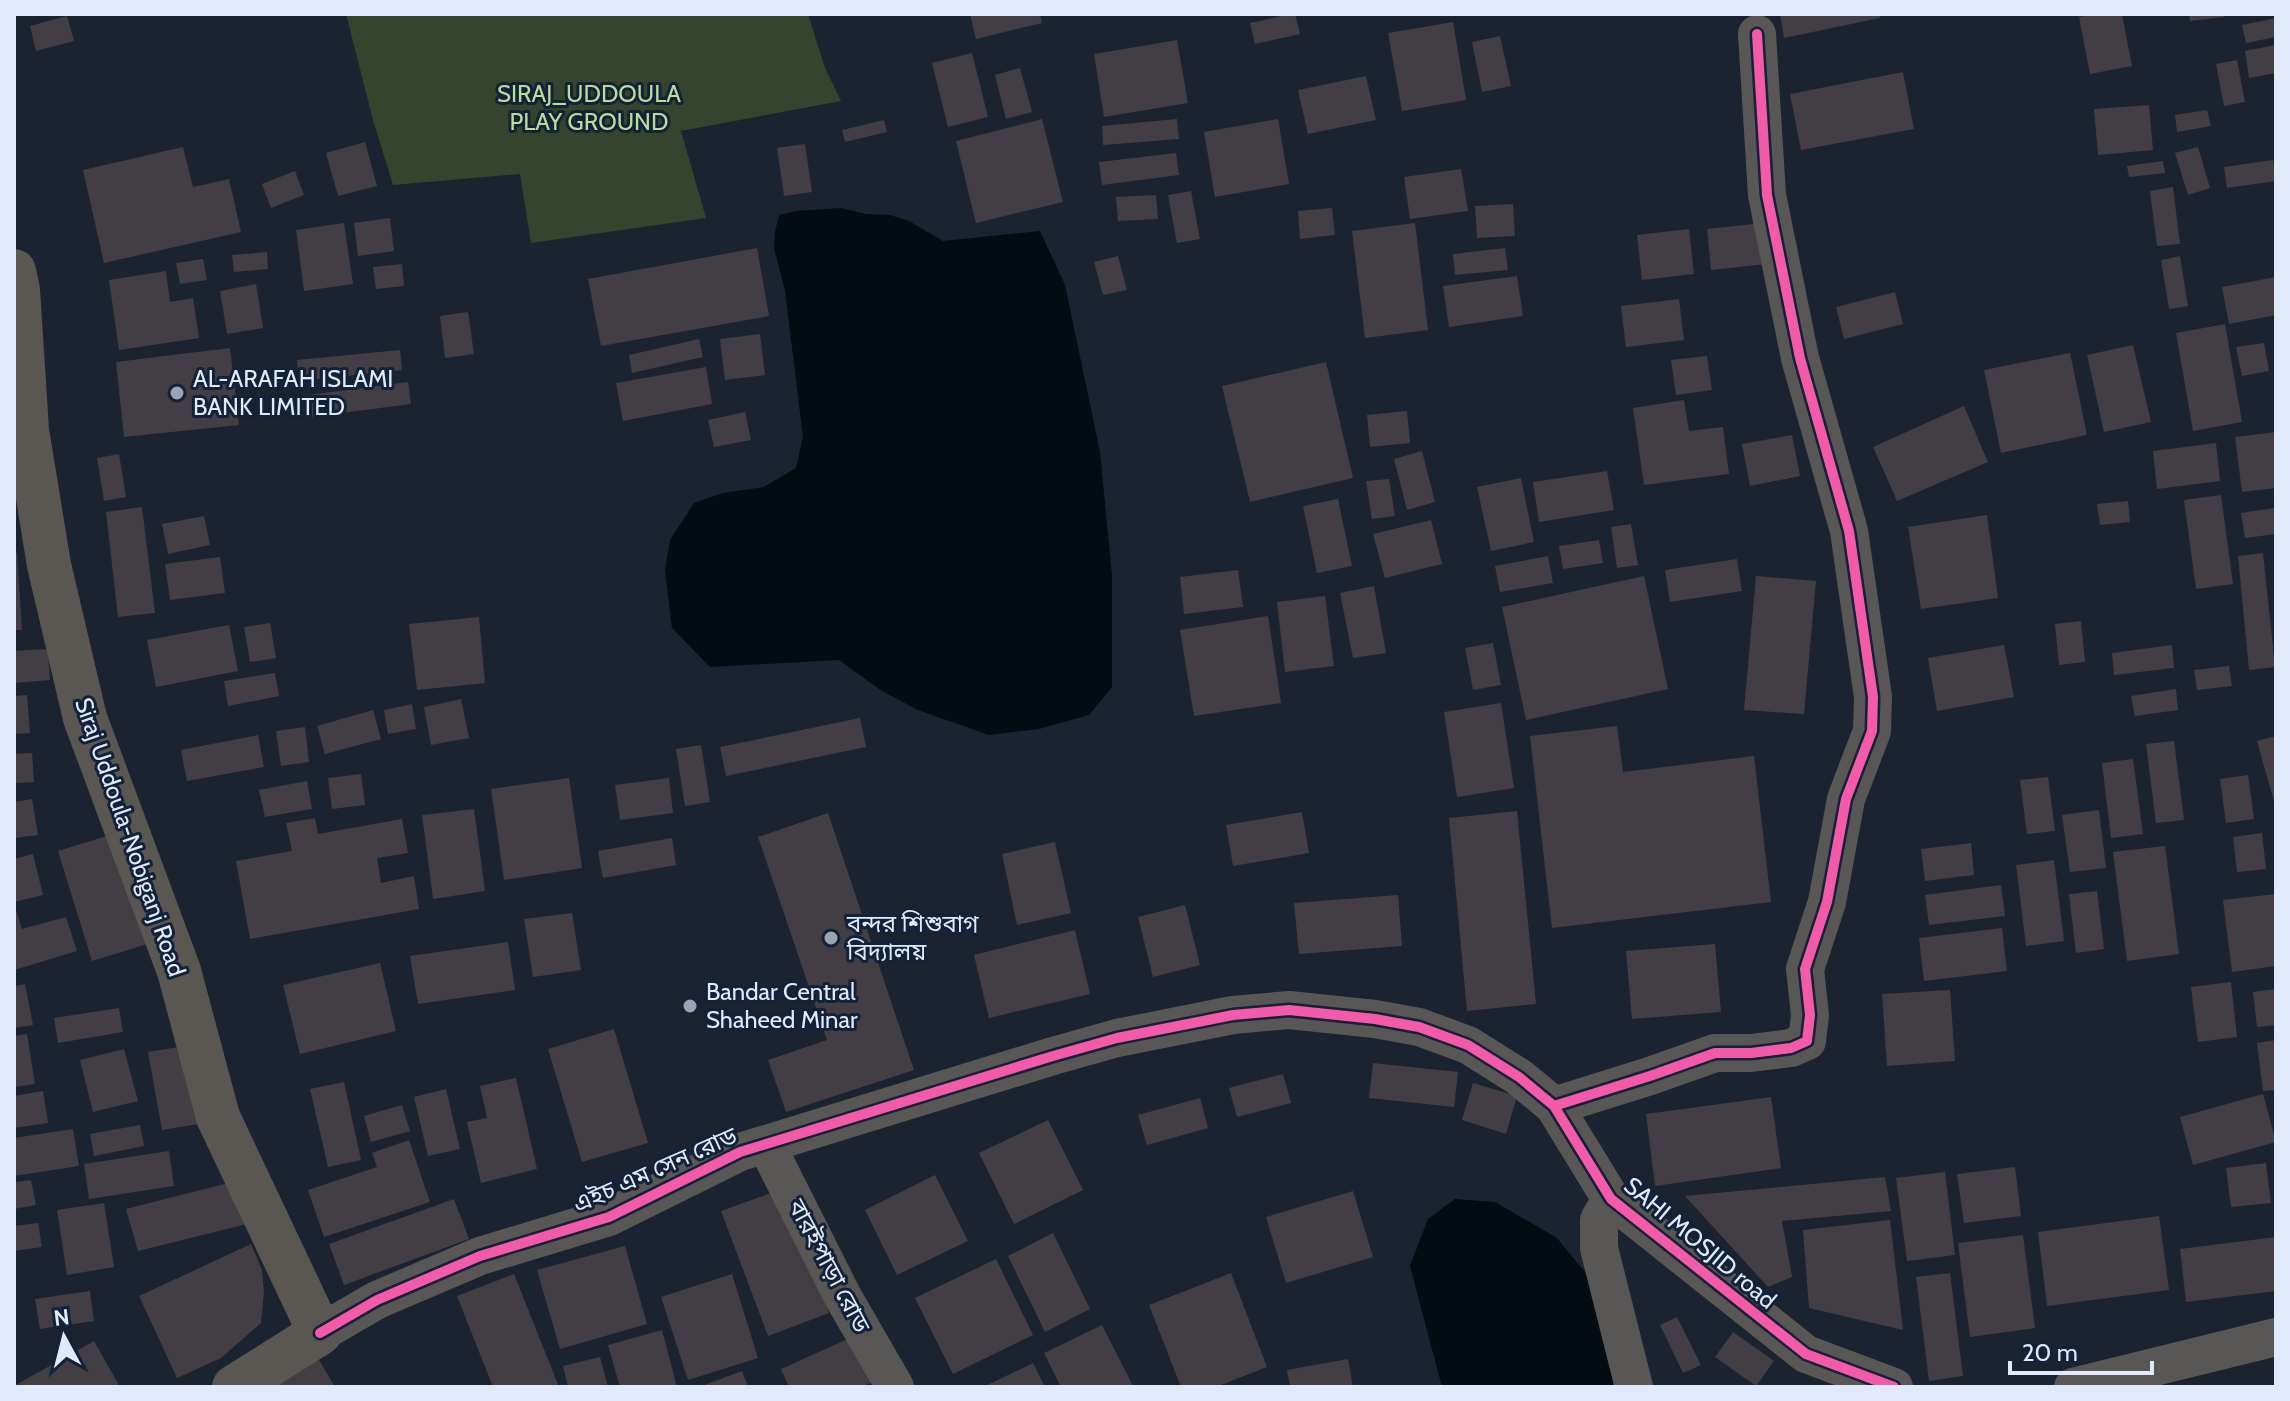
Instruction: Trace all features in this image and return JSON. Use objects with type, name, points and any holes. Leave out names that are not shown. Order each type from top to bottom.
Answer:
[{"type":"main road","name":"Siraj Uddoula-Nobiganj Road","points":[[14,271],[18,290],[21,431],[85,718],[179,971],[218,1117],[320,1333]]},
{"type":"main road","name":"এইচ এম সেন রোড","points":[[234,1387],[320,1333]]},
{"type":"street","points":[[1554,1106],[1715,1053],[1791,1048],[1807,1041],[1810,1015],[1805,969],[1827,902],[1846,799],[1872,731],[1873,697],[1849,531],[1800,358],[1767,195],[1757,34]]},
{"type":"street","name":"SAHI MOSJID road","points":[[970,1082],[1117,1038],[1233,1015],[1289,1010],[1419,1027],[1468,1045],[1519,1077],[1554,1106],[1611,1199],[1806,1354],[1894,1387]]},
{"type":"street","name":"এইচ এম সেন রোড","points":[[320,1333],[377,1300],[480,1256],[609,1217],[740,1152],[970,1082]]},
{"type":"street","name":"বারইপাড়া রোড","points":[[766,1144],[843,1297],[895,1387]]},
{"type":"street","points":[[1611,1199],[1599,1220],[1599,1248],[1634,1387]]},
{"type":"street","points":[[2073,1387],[2276,1337]]},
{"type":"green space","name":"SIRAJ_UDDOULA PLAY GROUND","points":[[346,14],[808,14],[825,68],[841,101],[681,131],[706,218],[531,243],[520,174],[393,185]]},
{"type":"shaded area","points":[[841,208],[909,221],[943,241],[1040,231],[1065,285],[1100,452],[1112,575],[1112,687],[1089,715],[1039,729],[989,735],[918,710],[882,691],[839,660],[710,667],[672,628],[665,570],[670,540],[694,503],[723,493],[764,487],[796,468],[803,437],[785,291],[774,248],[775,232],[779,215]]},
{"type":"shaded area","points":[[1455,1199],[1495,1202],[1557,1238],[1589,1277],[1623,1387],[1442,1387],[1410,1266],[1428,1219]]},
{"type":"building","points":[[970,14],[1040,14],[1042,23],[976,39]]},
{"type":"building","points":[[1295,14],[1300,34],[1255,44],[1250,23]]},
{"type":"building","points":[[1780,14],[1880,14],[1880,18],[1784,38]]},
{"type":"building","points":[[2122,14],[2132,66],[2090,74],[2079,17]]},
{"type":"building","points":[[2189,14],[2224,14],[2224,17],[2190,21]]},
{"type":"building","points":[[67,16],[74,41],[36,51],[30,26]]},
{"type":"building","points":[[2276,18],[2276,37],[2246,43],[2242,25]]},
{"type":"building","points":[[1453,22],[1466,100],[1402,111],[1388,33]]},
{"type":"building","points":[[1500,36],[1511,86],[1482,92],[1472,42]]},
{"type":"building","points":[[1177,40],[1188,103],[1104,117],[1094,54]]},
{"type":"building","points":[[2276,45],[2276,73],[2249,78],[2245,51]]},
{"type":"building","points":[[972,53],[988,117],[948,127],[932,63]]},
{"type":"building","points":[[2237,60],[2245,102],[2224,106],[2216,64]]},
{"type":"building","points":[[1020,68],[1032,112],[1006,119],[995,75]]},
{"type":"building","points":[[1903,72],[1914,129],[1801,150],[1790,94]]},
{"type":"building","points":[[1366,76],[1376,120],[1308,134],[1298,90]]},
{"type":"building","points":[[2149,105],[2153,150],[2098,155],[2094,109]]},
{"type":"building","points":[[2207,110],[2211,126],[2177,132],[2175,115]]},
{"type":"building","points":[[1042,119],[1063,202],[976,223],[956,141]]},
{"type":"building","points":[[1177,119],[1179,139],[1103,145],[1102,126]]},
{"type":"building","points":[[1278,119],[1289,184],[1215,197],[1204,132]]},
{"type":"building","points":[[884,120],[887,132],[845,142],[842,130]]},
{"type":"building","points":[[365,142],[377,186],[338,196],[326,153]]},
{"type":"building","points":[[805,144],[812,192],[784,196],[777,148]]},
{"type":"building","points":[[183,147],[193,187],[229,179],[241,232],[104,263],[83,170]]},
{"type":"building","points":[[2198,147],[2210,188],[2188,195],[2175,153]]},
{"type":"building","points":[[1176,153],[1179,175],[1102,185],[1099,162]]},
{"type":"building","points":[[2273,160],[2276,181],[2227,188],[2224,167]]},
{"type":"building","points":[[2163,161],[2165,173],[2129,177],[2127,166]]},
{"type":"building","points":[[1461,169],[1468,211],[1410,219],[1404,177]]},
{"type":"building","points":[[295,171],[304,195],[271,208],[262,184]]},
{"type":"building","points":[[2173,187],[2180,244],[2157,246],[2150,191]]},
{"type":"building","points":[[1191,191],[1200,239],[1177,243],[1168,195]]},
{"type":"building","points":[[1156,195],[1158,219],[1118,221],[1116,197]]},
{"type":"building","points":[[1513,204],[1515,236],[1477,238],[1475,206]]},
{"type":"building","points":[[1332,208],[1335,235],[1300,239],[1298,211]]},
{"type":"building","points":[[390,218],[394,251],[358,256],[354,223]]},
{"type":"building","points":[[344,223],[353,284],[304,291],[296,230]]},
{"type":"building","points":[[1415,223],[1428,330],[1365,338],[1352,231]]},
{"type":"building","points":[[1762,223],[1766,264],[1711,270],[1707,229]]},
{"type":"building","points":[[1689,229],[1694,274],[1642,280],[1637,235]]},
{"type":"building","points":[[757,248],[769,316],[601,346],[588,279]]},
{"type":"building","points":[[1505,248],[1508,270],[1455,275],[1453,254]]},
{"type":"building","points":[[267,252],[268,269],[234,272],[232,255]]},
{"type":"building","points":[[1118,256],[1127,290],[1103,295],[1094,262]]},
{"type":"building","points":[[2180,256],[2188,306],[2169,309],[2161,260]]},
{"type":"building","points":[[203,259],[207,280],[180,284],[176,263]]},
{"type":"building","points":[[402,264],[404,286],[376,289],[373,267]]},
{"type":"building","points":[[166,271],[170,302],[193,298],[199,338],[119,350],[109,280]]},
{"type":"building","points":[[1517,276],[1523,316],[1449,327],[1443,286]]},
{"type":"building","points":[[2276,277],[2276,315],[2229,324],[2222,287]]},
{"type":"building","points":[[256,284],[263,328],[227,334],[220,291]]},
{"type":"building","points":[[1895,292],[1903,324],[1844,339],[1836,307]]},
{"type":"building","points":[[1679,299],[1684,340],[1626,347],[1621,306]]},
{"type":"building","points":[[468,312],[474,354],[445,358],[440,316]]},
{"type":"building","points":[[2225,324],[2242,422],[2193,431],[2176,333]]},
{"type":"building","points":[[760,334],[765,375],[725,380],[720,339]]},
{"type":"building","points":[[699,339],[703,357],[632,373],[629,355]]},
{"type":"building","points":[[2264,343],[2269,371],[2242,376],[2236,347]]},
{"type":"building","points":[[2133,345],[2151,422],[2104,432],[2087,355]]},
{"type":"building","name":"AL-ARAFAH ISLAMI BANK LIMITED","points":[[230,348],[239,425],[124,437],[116,362]]},
{"type":"building","points":[[400,350],[402,370],[299,381],[297,360]]},
{"type":"building","points":[[2070,353],[2087,435],[2001,453],[1984,370]]},
{"type":"building","points":[[1707,356],[1712,390],[1676,395],[1671,360]]},
{"type":"building","points":[[1326,362],[1353,478],[1250,502],[1222,386]]},
{"type":"building","points":[[706,367],[712,404],[623,421],[616,383]]},
{"type":"building","points":[[408,382],[411,404],[311,417],[308,395]]},
{"type":"building","points":[[1684,400],[1689,431],[1723,427],[1729,474],[1644,485],[1633,408]]},
{"type":"building","points":[[1964,406],[1988,462],[1897,501],[1873,447]]},
{"type":"building","points":[[1407,411],[1410,443],[1370,447],[1367,415]]},
{"type":"building","points":[[745,412],[751,440],[714,447],[708,420]]},
{"type":"building","points":[[2276,432],[2276,488],[2242,492],[2235,437]]},
{"type":"building","points":[[1792,435],[1800,476],[1750,486],[1742,444]]},
{"type":"building","points":[[2216,443],[2220,481],[2157,489],[2153,451]]},
{"type":"building","points":[[1422,451],[1435,502],[1407,510],[1394,459]]},
{"type":"building","points":[[119,454],[126,497],[104,501],[97,458]]},
{"type":"building","points":[[1607,471],[1614,510],[1539,522],[1533,482]]},
{"type":"building","points":[[1521,478],[1534,542],[1491,551],[1477,487]]},
{"type":"building","points":[[1389,479],[1395,516],[1372,519],[1366,481]]},
{"type":"building","points":[[2221,495],[2233,584],[2196,589],[2184,500]]},
{"type":"building","points":[[1338,499],[1352,566],[1317,573],[1303,506]]},
{"type":"building","points":[[2128,501],[2130,522],[2100,525],[2097,504]]},
{"type":"building","points":[[142,507],[155,613],[118,617],[106,512]]},
{"type":"building","points":[[2274,508],[2276,534],[2245,538],[2241,513]]},
{"type":"building","points":[[1987,515],[1998,598],[1921,609],[1908,527]]},
{"type":"building","points":[[204,516],[210,545],[168,554],[162,524]]},
{"type":"building","points":[[1431,520],[1442,564],[1385,578],[1373,534]]},
{"type":"building","points":[[1631,524],[1638,565],[1617,568],[1611,527]]},
{"type":"building","points":[[1599,540],[1603,563],[1563,569],[1559,546]]},
{"type":"building","points":[[14,553],[17,553],[22,630],[14,630]]},
{"type":"building","points":[[2263,553],[2275,667],[2249,670],[2238,556]]},
{"type":"building","points":[[1548,556],[1553,583],[1500,592],[1495,566]]},
{"type":"building","points":[[220,557],[225,593],[170,600],[165,564]]},
{"type":"building","points":[[1737,559],[1742,591],[1670,602],[1665,570]]},
{"type":"building","points":[[1238,570],[1243,607],[1184,614],[1180,577]]},
{"type":"building","points":[[1644,576],[1668,689],[1526,720],[1502,607]]},
{"type":"building","points":[[1756,576],[1816,581],[1804,714],[1744,710]]},
{"type":"building","points":[[1374,586],[1386,653],[1353,658],[1340,593]]},
{"type":"building","points":[[1325,596],[1334,666],[1285,672],[1277,602]]},
{"type":"building","points":[[1268,616],[1281,703],[1194,716],[1180,630]]},
{"type":"building","points":[[479,617],[485,683],[417,690],[409,624]]},
{"type":"building","points":[[2081,621],[2085,662],[2059,665],[2055,624]]},
{"type":"building","points":[[270,623],[276,658],[250,662],[244,627]]},
{"type":"building","points":[[229,625],[238,671],[156,687],[147,640]]},
{"type":"building","points":[[1493,643],[1501,685],[1473,690],[1465,648]]},
{"type":"building","points":[[2004,645],[2014,697],[1937,711],[1928,658]]},
{"type":"building","points":[[2172,645],[2174,668],[2114,675],[2112,653]]},
{"type":"building","points":[[48,649],[50,680],[14,683],[14,651]]},
{"type":"building","points":[[2229,666],[2232,686],[2197,690],[2194,670]]},
{"type":"building","points":[[275,673],[279,696],[228,706],[224,681]]},
{"type":"building","points":[[2176,689],[2178,710],[2135,716],[2131,696]]},
{"type":"building","points":[[27,695],[30,733],[14,734],[14,696]]},
{"type":"building","points":[[461,699],[469,738],[431,745],[424,707]]},
{"type":"building","points":[[1501,703],[1514,788],[1457,797],[1444,712]]},
{"type":"building","points":[[412,704],[416,729],[388,734],[384,710]]},
{"type":"building","points":[[373,710],[381,739],[325,754],[317,726]]},
{"type":"building","points":[[860,718],[866,747],[726,776],[720,747]]},
{"type":"building","points":[[1617,726],[1623,772],[1754,756],[1771,902],[1552,928],[1530,736]]},
{"type":"building","points":[[305,727],[309,762],[281,766],[276,731]]},
{"type":"building","points":[[258,735],[264,767],[187,781],[181,750]]},
{"type":"building","points":[[2276,736],[2276,804],[2275,805],[2257,741]]},
{"type":"building","points":[[2174,741],[2184,820],[2156,823],[2146,744]]},
{"type":"building","points":[[701,745],[710,802],[685,806],[676,749]]},
{"type":"building","points":[[32,753],[34,782],[14,783],[14,754]]},
{"type":"building","points":[[2133,759],[2143,834],[2111,838],[2102,763]]},
{"type":"building","points":[[361,774],[365,805],[332,809],[328,778]]},
{"type":"building","points":[[2248,775],[2254,819],[2226,823],[2220,779]]},
{"type":"building","points":[[2048,777],[2055,831],[2027,834],[2020,780]]},
{"type":"building","points":[[569,778],[582,868],[504,880],[491,789]]},
{"type":"building","points":[[669,778],[673,813],[620,820],[615,785]]},
{"type":"building","points":[[307,781],[312,809],[265,817],[259,790]]},
{"type":"building","points":[[32,799],[38,835],[14,838],[14,802]]},
{"type":"building","points":[[474,809],[485,891],[433,899],[422,815]]},
{"type":"building","points":[[2099,810],[2106,868],[2070,872],[2062,815]]},
{"type":"building","points":[[1517,811],[1536,1004],[1467,1011],[1449,818]]},
{"type":"building","points":[[1302,812],[1309,853],[1233,866],[1226,825]]},
{"type":"building","name":"বন্দর শিশুবাগ বিদ্যালয়","points":[[828,813],[914,1070],[786,1112],[768,1060],[827,1040],[758,837]]},
{"type":"building","points":[[315,818],[318,834],[402,819],[408,853],[377,858],[381,883],[414,876],[419,909],[250,939],[236,861],[292,851],[286,823]]},
{"type":"building","points":[[120,832],[154,942],[92,961],[58,851]]},
{"type":"building","points":[[2262,833],[2266,869],[2237,872],[2233,837]]},
{"type":"building","points":[[672,838],[676,865],[603,878],[598,851]]},
{"type":"building","points":[[1055,842],[1071,913],[1017,925],[1002,854]]},
{"type":"building","points":[[1971,843],[1974,875],[1925,881],[1921,849]]},
{"type":"building","points":[[2165,846],[2179,954],[2127,961],[2113,852]]},
{"type":"building","points":[[33,854],[43,895],[14,902],[14,859]]},
{"type":"building","points":[[2054,860],[2064,941],[2026,946],[2016,865]]},
{"type":"building","points":[[2001,885],[2005,916],[1929,925],[1925,895]]},
{"type":"building","points":[[2097,891],[2104,949],[2076,953],[2069,894]]},
{"type":"building","points":[[2276,894],[2276,966],[2232,972],[2223,900]]},
{"type":"building","points":[[1398,895],[1402,946],[1299,954],[1294,903]]},
{"type":"building","points":[[1185,905],[1200,965],[1153,977],[1138,917]]},
{"type":"building","points":[[16,910],[22,929],[66,917],[77,951],[14,970]]},
{"type":"building","points":[[572,913],[581,970],[533,977],[524,919]]},
{"type":"building","points":[[2002,928],[2007,971],[1924,981],[1919,938]]},
{"type":"building","points":[[1075,930],[1090,994],[989,1018],[974,955]]},
{"type":"building","points":[[508,942],[515,990],[418,1004],[410,956]]},
{"type":"building","points":[[1715,944],[1721,1012],[1632,1019],[1626,951]]},
{"type":"building","points":[[380,963],[396,1031],[300,1054],[283,985]]},
{"type":"building","points":[[2231,982],[2237,1037],[2198,1042],[2191,987]]},
{"type":"building","points":[[25,984],[33,1025],[14,1028],[14,986]]},
{"type":"building","points":[[2276,989],[2276,1025],[2257,1027],[2253,992]]},
{"type":"building","points":[[1950,990],[1955,1061],[1887,1066],[1882,994]]},
{"type":"building","points":[[119,1008],[123,1032],[58,1043],[54,1018]]},
{"type":"building","points":[[614,1029],[648,1143],[582,1162],[548,1049]]},
{"type":"building","points":[[27,1034],[35,1084],[14,1087],[14,1036]]},
{"type":"building","points":[[2276,1040],[2276,1090],[2263,1091],[2257,1043]]},
{"type":"building","points":[[191,1045],[205,1123],[162,1130],[148,1052]]},
{"type":"building","points":[[124,1049],[138,1101],[93,1112],[80,1060]]},
{"type":"building","points":[[1373,1063],[1458,1072],[1454,1107],[1369,1098]]},
{"type":"building","points":[[1283,1074],[1291,1103],[1237,1117],[1229,1088]]},
{"type":"building","points":[[516,1078],[537,1169],[481,1183],[467,1122],[487,1118],[480,1086]]},
{"type":"building","points":[[344,1082],[361,1160],[328,1167],[310,1089]]},
{"type":"building","points":[[1473,1083],[1517,1096],[1506,1134],[1462,1120]]},
{"type":"building","points":[[446,1089],[460,1149],[428,1156],[414,1097]]},
{"type":"building","points":[[43,1091],[48,1123],[14,1128],[14,1096]]},
{"type":"building","points":[[2263,1094],[2276,1142],[2193,1165],[2180,1117]]},
{"type":"building","points":[[1771,1097],[1781,1168],[1655,1186],[1646,1114]]},
{"type":"building","points":[[1200,1098],[1208,1128],[1147,1145],[1138,1115]]},
{"type":"building","points":[[402,1105],[410,1131],[371,1142],[364,1116]]},
{"type":"building","points":[[1048,1120],[1083,1190],[1014,1224],[979,1153]]},
{"type":"building","points":[[140,1125],[144,1146],[94,1156],[90,1134]]},
{"type":"building","points":[[73,1129],[79,1166],[14,1176],[14,1138]]},
{"type":"building","points":[[409,1140],[430,1202],[324,1237],[308,1190],[377,1167],[372,1153]]},
{"type":"building","points":[[169,1151],[174,1186],[89,1199],[84,1164]]},
{"type":"building","points":[[2266,1163],[2271,1203],[2231,1207],[2226,1168]]},
{"type":"building","points":[[2015,1167],[2021,1216],[1964,1223],[1957,1174]]},
{"type":"building","points":[[1945,1172],[1955,1255],[1907,1261],[1896,1178]]},
{"type":"building","points":[[935,1175],[968,1241],[897,1275],[865,1210]]},
{"type":"building","points":[[1885,1177],[1891,1211],[1782,1221],[1792,1277],[1768,1287],[1685,1196]]},
{"type":"building","points":[[31,1180],[36,1205],[14,1209],[14,1182]]},
{"type":"building","points":[[240,1180],[251,1223],[138,1251],[126,1209]]},
{"type":"building","points":[[782,1189],[829,1313],[768,1336],[721,1211]]},
{"type":"building","points":[[1353,1191],[1373,1257],[1286,1283],[1266,1217]]},
{"type":"building","points":[[454,1199],[469,1239],[344,1285],[329,1244]]},
{"type":"building","points":[[104,1203],[114,1267],[67,1275],[57,1210]]},
{"type":"building","points":[[2159,1216],[2169,1290],[2047,1306],[2038,1232]]},
{"type":"building","points":[[1890,1220],[1903,1330],[1809,1308],[1803,1230]]},
{"type":"building","points":[[38,1223],[42,1247],[14,1251],[14,1226]]},
{"type":"building","points":[[1053,1233],[1090,1309],[1045,1332],[1008,1256]]},
{"type":"building","points":[[2023,1235],[2035,1328],[1970,1337],[1958,1243]]},
{"type":"building","points":[[2276,1237],[2276,1291],[2186,1302],[2180,1249]]},
{"type":"building","points":[[251,1244],[262,1270],[264,1292],[261,1323],[221,1358],[177,1378],[139,1296]]},
{"type":"building","points":[[625,1246],[647,1324],[560,1349],[537,1270]]},
{"type":"building","points":[[996,1259],[1033,1335],[953,1374],[915,1298]]},
{"type":"building","points":[[1231,1273],[1267,1367],[1216,1387],[1181,1387],[1149,1305]]},
{"type":"building","points":[[1950,1273],[1963,1376],[1929,1381],[1916,1277]]},
{"type":"building","points":[[514,1274],[559,1387],[493,1387],[457,1296]]},
{"type":"building","points":[[732,1274],[758,1358],[688,1380],[661,1297]]},
{"type":"building","points":[[90,1291],[94,1321],[40,1329],[35,1299]]},
{"type":"building","points":[[1677,1317],[1701,1365],[1683,1373],[1660,1325]]},
{"type":"building","points":[[1102,1325],[1133,1386],[1061,1387],[1044,1353]]},
{"type":"building","points":[[662,1330],[677,1387],[620,1387],[608,1345]]},
{"type":"building","points":[[1733,1332],[1774,1361],[1756,1386],[1715,1357]]},
{"type":"building","points":[[852,1337],[873,1382],[862,1387],[789,1387],[781,1369]]},
{"type":"building","points":[[94,1341],[120,1387],[14,1387],[14,1386]]},
{"type":"building","points":[[600,1357],[608,1387],[568,1387],[563,1366]]},
{"type":"building","points":[[318,1358],[335,1387],[269,1387]]},
{"type":"building","points":[[1348,1359],[1353,1387],[1290,1387],[1287,1370]]},
{"type":"building","points":[[1033,1363],[1045,1387],[983,1387]]},
{"type":"building","points":[[742,1371],[748,1387],[699,1387]]},
{"type":"cycle path","points":[[1554,1106],[1715,1053],[1791,1048],[1807,1041],[1810,1015],[1805,969],[1827,902],[1846,799],[1872,731],[1873,697],[1849,531],[1800,358],[1767,195],[1757,34]]},
{"type":"cycle path","points":[[320,1333],[377,1300],[480,1256],[609,1217],[740,1152],[1117,1038],[1233,1015],[1289,1010],[1419,1027],[1468,1045],[1519,1077],[1554,1106],[1611,1199],[1806,1354],[1894,1387]]},
{"type":"place","name":"AL-ARAFAH ISLAMI BANK LIMITED","points":[[177,393]]},
{"type":"place","name":"বন্দর শিশুবাগ বিদ্যালয়","points":[[831,938]]},
{"type":"place","name":"Bandar Central Shaheed Minar","points":[[690,1006]]}]
